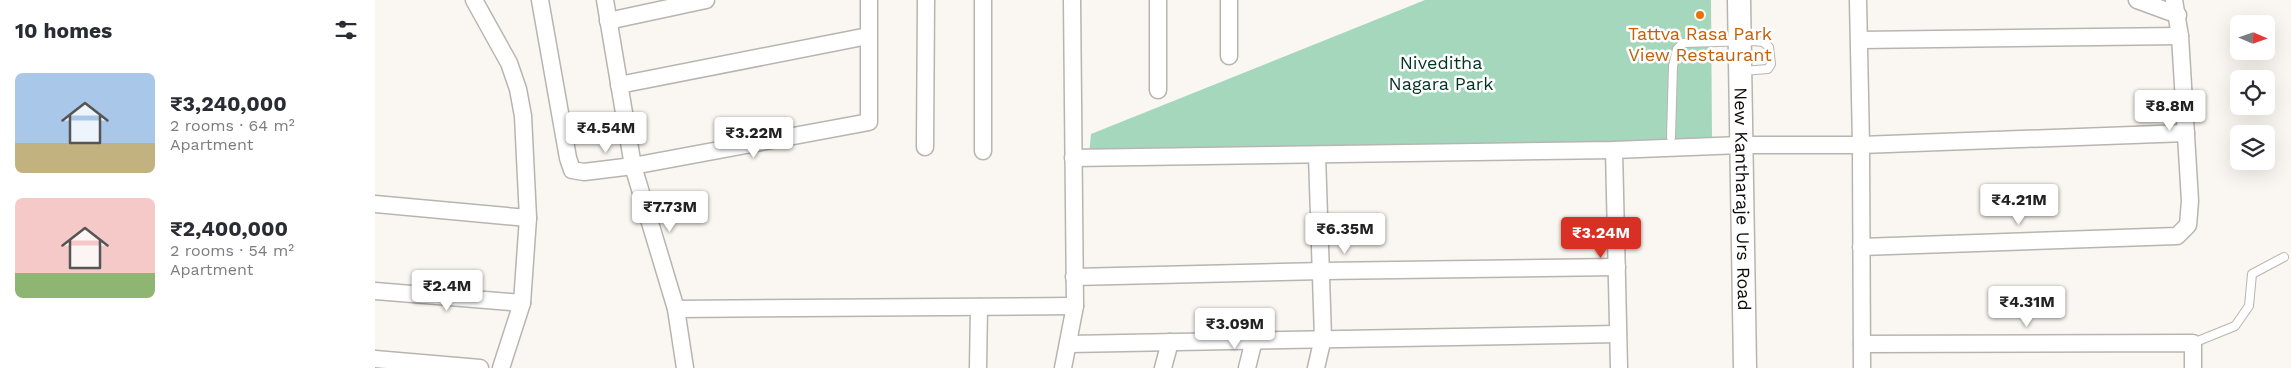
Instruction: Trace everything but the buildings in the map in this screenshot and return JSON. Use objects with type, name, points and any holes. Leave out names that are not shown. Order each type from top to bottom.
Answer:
[{"type":"main road","name":"New Kantharaje Urs Road","points":[[1739,0],[1745,368]]},
{"type":"street","points":[[474,0],[509,63],[518,89],[523,116],[529,218],[522,303],[501,368]]},
{"type":"street","points":[[540,0],[572,170],[584,172],[633,166],[869,122],[869,0]]},
{"type":"street","points":[[605,0],[633,166],[676,310],[685,368]]},
{"type":"street","points":[[608,22],[706,0]]},
{"type":"street","points":[[925,147],[926,0]]},
{"type":"street","points":[[983,0],[983,150]]},
{"type":"street","points":[[1063,368],[1075,306],[1072,0]]},
{"type":"street","points":[[1158,0],[1158,90]]},
{"type":"street","points":[[1229,0],[1229,56]]},
{"type":"street","points":[[1858,0],[1862,368]]},
{"type":"street","points":[[1861,247],[2177,236],[2188,225],[2189,201],[2180,36],[2176,7],[2137,0]]},
{"type":"street","points":[[619,85],[868,36]]},
{"type":"street","points":[[1859,40],[2180,36]]},
{"type":"street","points":[[1073,158],[1317,156],[1613,150],[1741,145],[1861,145],[2186,133]]},
{"type":"street","points":[[1613,150],[1619,368]]},
{"type":"street","points":[[1316,368],[1323,338],[1323,271],[1317,156]]},
{"type":"street","points":[[375,204],[529,218]]},
{"type":"street","points":[[1074,277],[1617,267]]},
{"type":"street","points":[[375,290],[522,303]]},
{"type":"street","points":[[676,310],[1075,306]]},
{"type":"street","points":[[978,368],[979,307]]},
{"type":"street","points":[[1069,344],[1618,334]]},
{"type":"street","points":[[1247,368],[1254,340]]},
{"type":"street","points":[[1163,368],[1170,342]]},
{"type":"street","points":[[1862,344],[2193,343],[2193,368]]},
{"type":"street","points":[[375,359],[480,368]]},
{"type":"lane","points":[[1671,137],[1673,66],[1677,49],[1683,43],[1763,42],[1769,47],[1771,64],[1768,69],[1741,71]]},
{"type":"lane","points":[[2193,343],[2235,326],[2249,306],[2252,274],[2284,258]]},
{"type":"green space","name":"Niveditha Nagara Park","points":[[1425,0],[1711,0],[1712,142],[1089,155],[1091,134]]},
{"type":"place","name":"Tattva Rasa Park View Restaurant","points":[[1700,15]]}]
